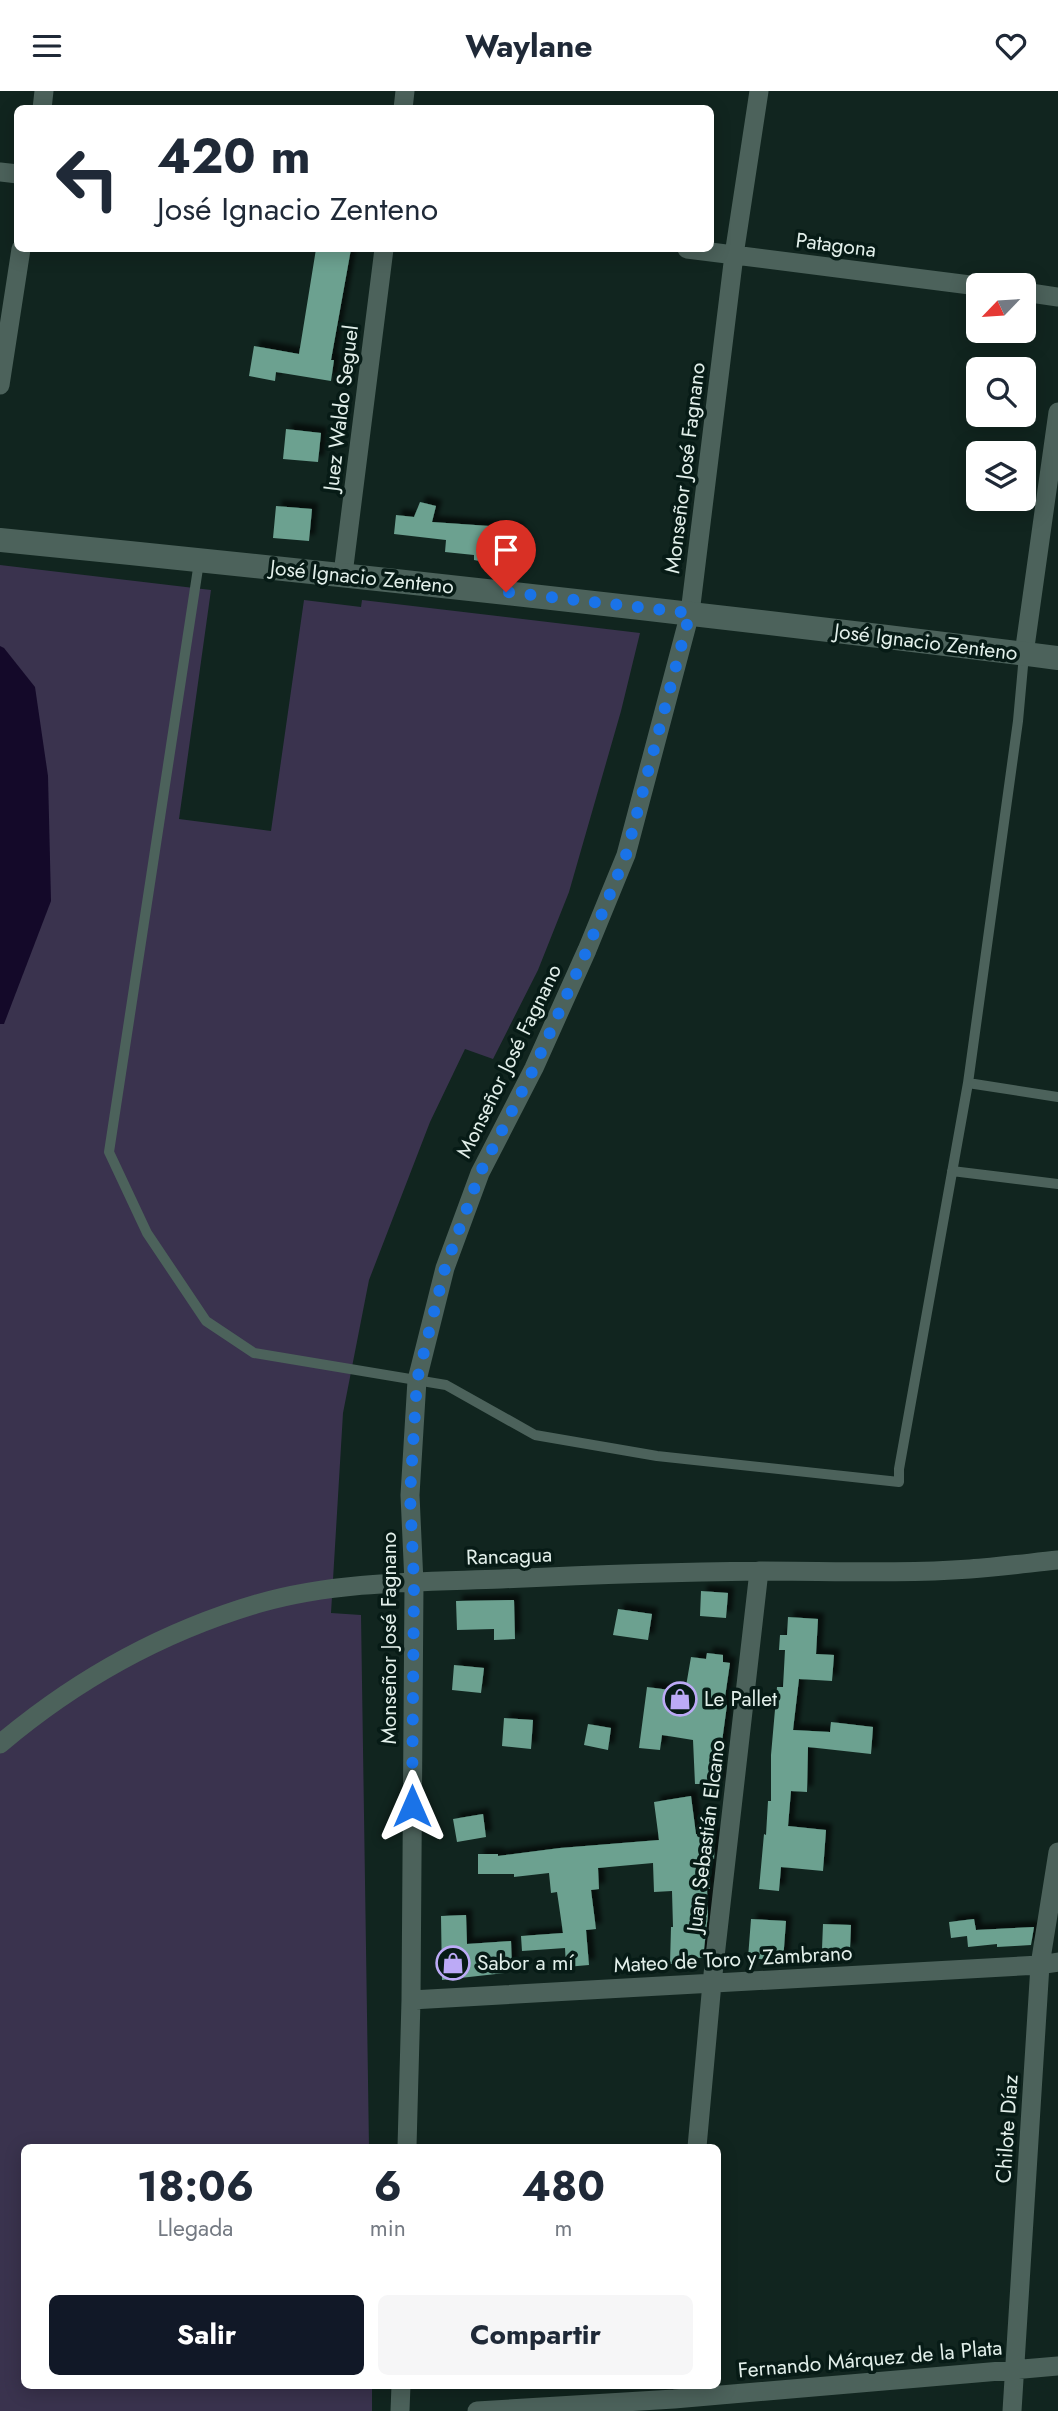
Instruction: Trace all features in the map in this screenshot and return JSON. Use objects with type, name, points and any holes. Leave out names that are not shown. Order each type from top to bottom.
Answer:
[{"type":"street","name":"Monseñor José Fagnano","points":[[407,2144],[411,2000],[414,1583],[410,1495],[417,1380],[445,1268],[480,1173],[534,1068],[626,855],[690,613],[734,255],[759,91]]},
{"type":"street","points":[[0,385],[21,252]]},
{"type":"street","name":"Juez Waldo Seguel","points":[[343,574],[384,252]]},
{"type":"street","name":"Patagona","points":[[710,252],[966,284]]},
{"type":"street","points":[[1036,294],[1058,297]]},
{"type":"street","points":[[1024,654],[1058,411]]},
{"type":"street","name":"José Ignacio Zenteno","points":[[0,540],[343,574],[1058,658]]},
{"type":"street","name":"Rancagua","points":[[0,1744],[26,1721],[92,1676],[144,1648],[202,1622],[263,1602],[316,1591],[414,1583],[759,1571],[970,1569],[1058,1560]]},
{"type":"street","name":"Juan Sebastián Elcano","points":[[697,2144],[712,1983],[759,1571]]},
{"type":"street","name":"Chilote Díaz","points":[[1012,2411],[1058,1852]]},
{"type":"street","name":"Mateo de Toro y Zambrano","points":[[411,2000],[1049,1964]]},
{"type":"street","name":"Fernando Márquez de la Plata","points":[[477,2411],[675,2398],[1058,2366]]},
{"type":"street","points":[[400,2411],[401,2389]]},
{"type":"lane","points":[[200,560],[109,1152],[147,1233],[206,1321],[254,1353],[446,1385],[536,1435],[657,1456],[899,1482],[899,1469],[968,1083],[1016,734],[1024,654]]},
{"type":"lane","points":[[968,1083],[1058,1097]]},
{"type":"lane","points":[[952,1171],[1058,1184]]},
{"type":"shaded area","points":[[0,565],[211,590],[179,819],[271,831],[304,600],[361,607],[362,600],[640,633],[621,711],[569,892],[538,970],[493,1059],[465,1049],[430,1122],[369,1280],[343,1413],[331,1613],[361,1615],[369,2144],[21,2144],[21,2389],[372,2389],[372,2411],[0,2411]]},
{"type":"shaded area","points":[[0,646],[35,687],[48,776],[51,901],[4,1024],[0,1024]]},
{"type":"building","points":[[316,252],[350,252],[331,360],[334,360],[331,381],[276,372],[275,381],[249,376],[254,346],[299,354]]},
{"type":"building","points":[[286,429],[321,433],[318,462],[283,459]]},
{"type":"building","points":[[420,502],[436,506],[432,522],[518,528],[516,555],[510,555],[509,565],[495,564],[474,560],[474,555],[445,552],[446,540],[394,534],[396,515],[414,517]]},
{"type":"building","points":[[276,506],[312,509],[309,541],[273,538]]},
{"type":"building","points":[[701,1591],[728,1593],[726,1618],[700,1616]]},
{"type":"building","points":[[514,1600],[515,1639],[494,1640],[494,1629],[457,1630],[456,1601]]},
{"type":"building","points":[[618,1609],[652,1614],[648,1640],[613,1635]]},
{"type":"building","points":[[788,1617],[818,1619],[816,1654],[834,1655],[832,1681],[799,1679],[793,1730],[830,1732],[831,1722],[873,1727],[871,1754],[808,1747],[807,1792],[791,1791],[788,1826],[826,1830],[823,1871],[781,1867],[779,1891],[759,1889],[768,1801],[771,1801],[771,1755],[777,1687],[783,1687],[785,1650],[779,1650],[780,1635],[787,1635]]},
{"type":"building","points":[[707,1653],[723,1655],[723,1662],[730,1663],[724,1704],[727,1705],[721,1749],[718,1749],[719,1784],[695,1784],[693,1740],[662,1735],[660,1750],[639,1748],[647,1687],[685,1692],[691,1657],[706,1659]]},
{"type":"building","points":[[454,1665],[484,1668],[481,1693],[452,1690]]},
{"type":"building","points":[[504,1718],[533,1720],[531,1749],[502,1746]]},
{"type":"building","points":[[588,1724],[611,1728],[608,1750],[584,1745]]},
{"type":"building","points":[[691,1796],[696,1834],[715,1834],[714,1859],[710,1859],[710,1889],[707,1889],[708,1914],[703,1958],[685,1957],[685,1964],[670,1964],[672,1891],[654,1892],[653,1863],[598,1868],[599,1889],[591,1890],[596,1929],[586,1930],[589,1965],[566,1967],[565,1948],[522,1951],[521,1936],[563,1933],[557,1892],[551,1893],[549,1873],[514,1877],[514,1874],[478,1874],[478,1854],[498,1856],[659,1840],[654,1802]]},
{"type":"building","points":[[483,1814],[486,1837],[457,1842],[453,1819]]},
{"type":"building","points":[[466,1915],[467,1944],[511,1941],[512,1968],[505,1968],[505,1973],[442,1980],[441,1916]]},
{"type":"building","points":[[751,1919],[786,1921],[783,1961],[748,1958]]},
{"type":"building","points":[[974,1919],[976,1930],[1034,1927],[1031,1945],[968,1947],[967,1936],[951,1938],[949,1922]]},
{"type":"building","points":[[823,1924],[851,1925],[850,1950],[822,1949]]},
{"type":"place","name":"Le Pallet","points":[[680,1699]]},
{"type":"place","name":"Sabor a mí","points":[[453,1963]]},
{"type":"route","points":[[412,1806],[414,1583],[410,1495],[417,1380],[445,1268],[480,1173],[534,1068],[626,855],[690,613],[506,592]]}]
